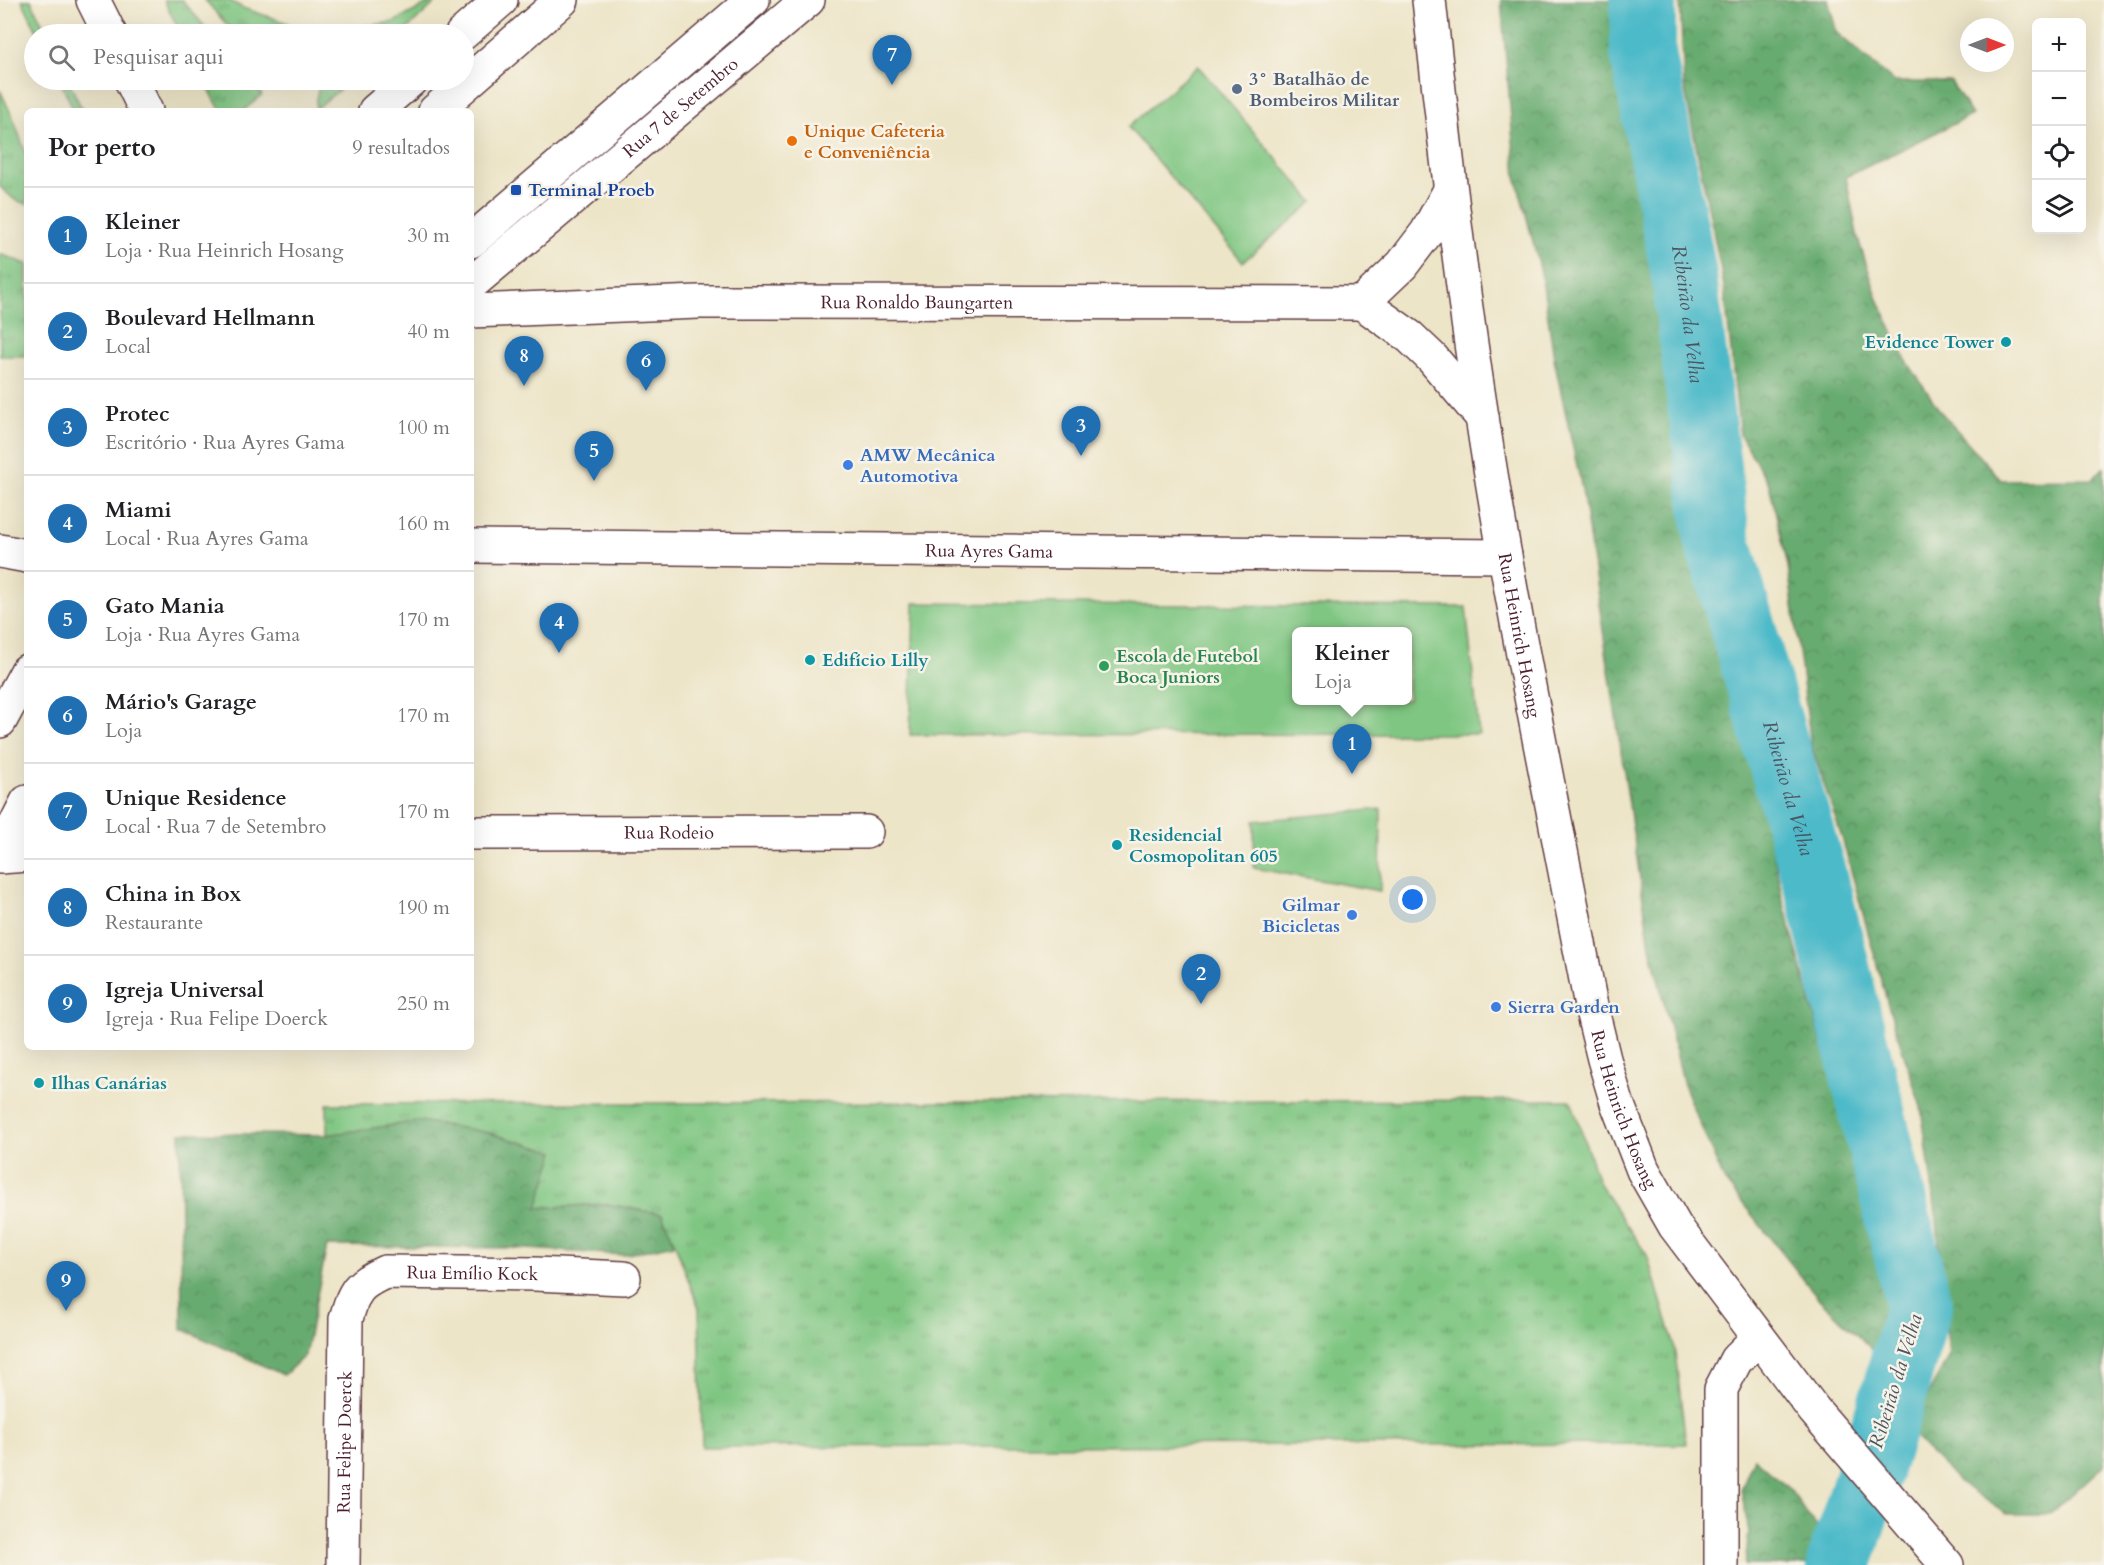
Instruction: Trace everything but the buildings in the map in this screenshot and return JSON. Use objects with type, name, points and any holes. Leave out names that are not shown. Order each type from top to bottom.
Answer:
[{"type":"main road","points":[[93,0],[105,24]]},
{"type":"main road","points":[[473,24],[501,0]]},
{"type":"main road","points":[[474,77],[562,0]]},
{"type":"main road","points":[[474,239],[753,0]]},
{"type":"main road","name":"Rua 7 de Setembro","points":[[474,281],[808,0]]},
{"type":"main road","name":"Rua Heinrich Hosang","points":[[1429,0],[1449,192],[1505,556],[1591,1006],[1617,1103],[1644,1170],[1675,1226],[1814,1410],[1947,1565]]},
{"type":"main road","points":[[136,90],[145,108]]},
{"type":"main road","points":[[378,108],[399,90]]},
{"type":"main road","points":[[438,108],[459,90]]},
{"type":"main road","points":[[1449,192],[1427,232],[1402,265],[1362,303],[1410,337],[1432,358],[1482,417]]},
{"type":"main road","name":"Rua Ronaldo Baungarten","points":[[474,311],[699,302],[1362,303]]},
{"type":"main road","name":"Rua Ayres Gama","points":[[474,546],[1505,556]]},
{"type":"main road","points":[[0,551],[24,555]]},
{"type":"main road","points":[[0,722],[24,677]]},
{"type":"main road","points":[[24,808],[0,856],[24,855]]},
{"type":"main road","name":"Rua Rodeio","points":[[474,833],[866,832]]},
{"type":"main road","name":"Rua Emílio Kock","points":[[346,1319],[352,1300],[364,1282],[386,1272],[624,1278]]},
{"type":"main road","name":"Rua Felipe Doerck","points":[[343,1565],[346,1319]]},
{"type":"main road","points":[[1721,1565],[1721,1389],[1736,1360],[1758,1338]]},
{"type":"green space","points":[[22,0],[31,0],[42,24],[33,24]]},
{"type":"green space","points":[[164,0],[182,0],[202,24],[176,24]]},
{"type":"green space","points":[[205,0],[228,0],[243,8],[288,23],[288,24],[226,24]]},
{"type":"green space","points":[[438,0],[413,24],[378,24],[394,22]]},
{"type":"green space","points":[[1501,0],[1621,0],[1620,31],[1637,132],[1655,270],[1689,455],[1708,581],[1742,693],[1782,897],[1881,1261],[1895,1328],[1878,1355],[1820,1300],[1724,1180],[1685,1089],[1650,946],[1582,489],[1555,364],[1541,272],[1516,177]]},
{"type":"green space","points":[[1680,0],[1828,0],[1837,33],[1894,82],[1951,82],[1972,115],[1846,177],[1858,239],[1878,299],[1906,360],[1940,411],[2001,480],[2093,479],[2104,467],[2104,1465],[2050,1514],[2007,1514],[1959,1482],[1908,1430],[1949,1356],[1937,1222],[1921,1107],[1888,1005],[1843,841],[1811,745],[1788,566],[1769,484],[1740,435],[1724,286],[1684,85]]},
{"type":"green space","points":[[1198,66],[1313,202],[1243,262],[1128,127]]},
{"type":"green space","points":[[0,90],[24,148],[24,203],[15,200],[0,187]]},
{"type":"green space","points":[[65,90],[73,90],[82,108],[73,108]]},
{"type":"green space","points":[[209,90],[259,90],[262,95],[247,108],[219,108]]},
{"type":"green space","points":[[318,90],[339,90],[317,108]]},
{"type":"green space","points":[[0,254],[24,263],[24,356],[0,356]]},
{"type":"green space","name":"Escola de Futebol Boca Juniors","points":[[914,603],[1466,607],[1479,734],[910,735]]},
{"type":"green space","points":[[1381,809],[1380,891],[1254,868],[1254,821]]},
{"type":"green space","points":[[1571,1100],[1599,1184],[1647,1255],[1674,1344],[1686,1444],[702,1447],[699,1309],[662,1214],[606,1204],[536,1208],[555,1152],[485,1132],[420,1121],[327,1135],[327,1104]]},
{"type":"green space","points":[[420,1121],[485,1132],[555,1152],[537,1208],[606,1204],[662,1214],[675,1244],[623,1255],[512,1248],[327,1246],[305,1355],[284,1375],[182,1329],[180,1133],[327,1135]]},
{"type":"green space","points":[[1754,1458],[1790,1490],[1822,1534],[1809,1565],[1745,1565],[1749,1532],[1741,1490]]},
{"type":"waterway","name":"Ribeirão da Velha","points":[[1643,0],[1643,53],[1683,269],[1717,538],[1819,894],[1919,1305],[1887,1417],[1839,1565]]},
{"type":"place","name":"Unique Residence","points":[[892,85]]},
{"type":"place","name":"3° Batalhão de Bombeiros Militar","points":[[1237,89]]},
{"type":"place","name":"Unique Cafeteria e Conveniência","points":[[792,141]]},
{"type":"place","name":"Terminal Proeb","points":[[516,190]]},
{"type":"place","name":"Evidence Tower","points":[[2006,342]]},
{"type":"place","name":"China in Box","points":[[524,386]]},
{"type":"place","name":"Mário's Garage","points":[[646,391]]},
{"type":"place","name":"Protec","points":[[1081,456]]},
{"type":"place","name":"AMW Mecânica Automotiva","points":[[848,465]]},
{"type":"place","name":"Gato Mania","points":[[594,481]]},
{"type":"place","name":"Miami","points":[[559,653]]},
{"type":"place","name":"Edifício Lilly","points":[[810,660]]},
{"type":"place","name":"Escola de Futebol Boca Juniors","points":[[1104,666]]},
{"type":"place","name":"Kleiner","points":[[1352,774]]},
{"type":"place","name":"Residencial Cosmopolitan 605","points":[[1117,845]]},
{"type":"place","name":"Gilmar Bicicletas","points":[[1352,915]]},
{"type":"place","name":"Boulevard Hellmann","points":[[1201,1004]]},
{"type":"place","name":"Sierra Garden","points":[[1496,1007]]},
{"type":"place","name":"Ilhas Canárias","points":[[39,1083]]},
{"type":"place","name":"Igreja Universal","points":[[66,1311]]}]
